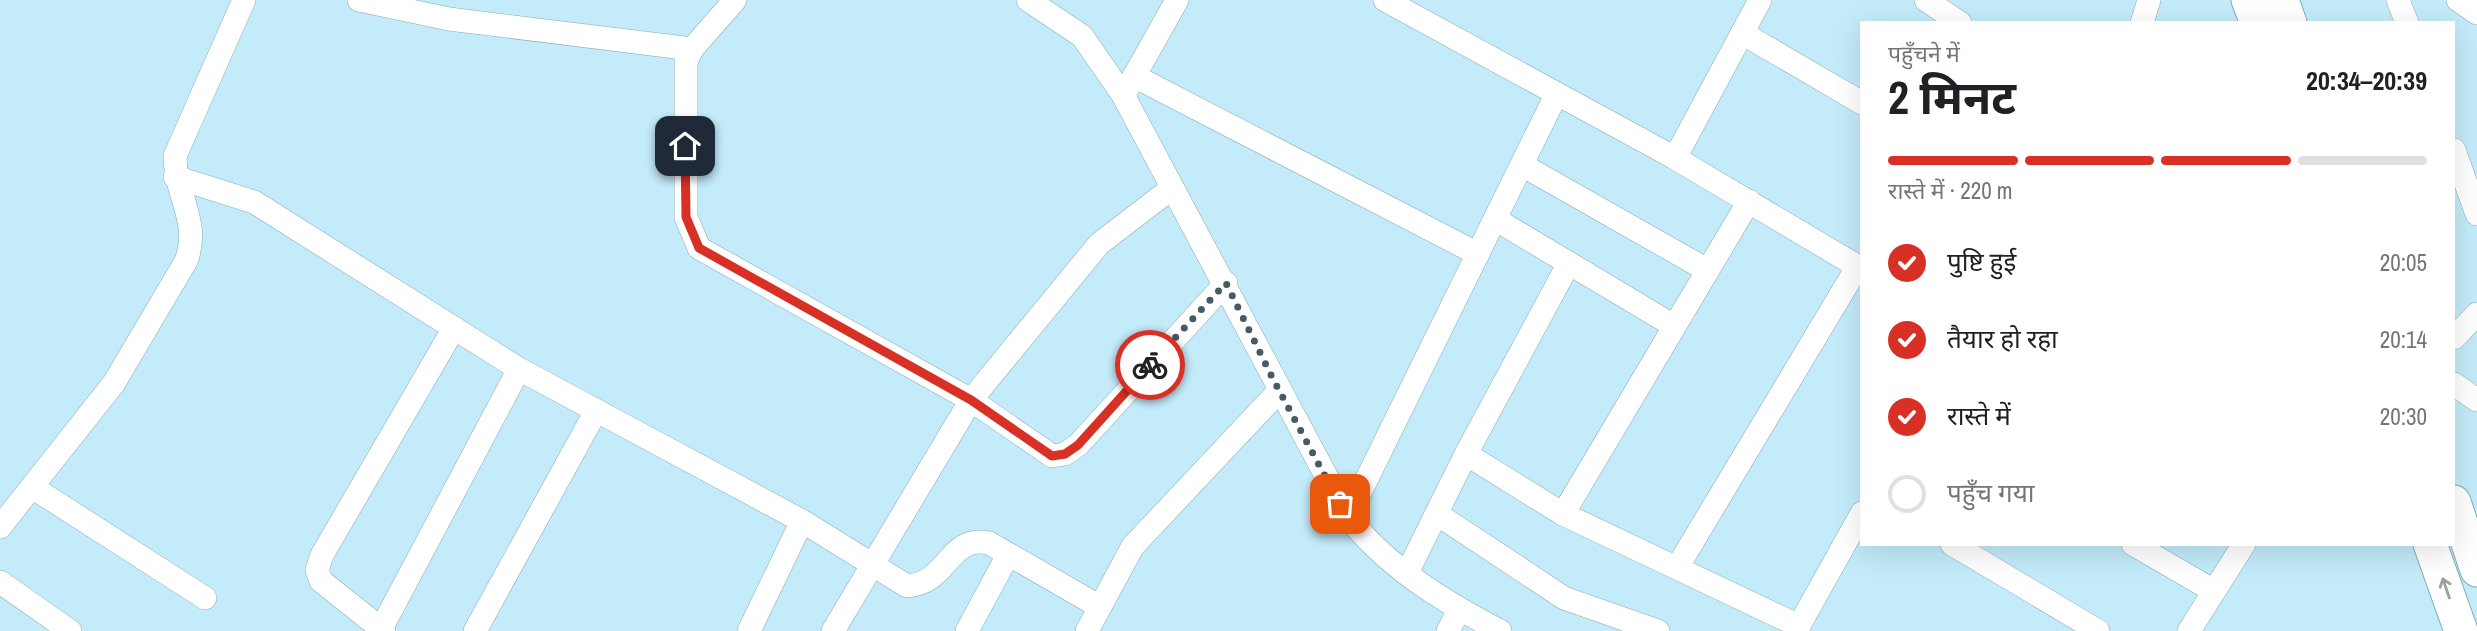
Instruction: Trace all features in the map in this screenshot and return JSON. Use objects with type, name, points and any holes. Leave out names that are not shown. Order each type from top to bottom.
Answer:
[{"type":"main road","points":[[2249,0],[2256,21]]},
{"type":"main road","points":[[2282,0],[2289,21]]},
{"type":"main road","points":[[2455,505],[2477,570]]},
{"type":"main road","points":[[2431,546],[2461,631]]},
{"type":"street","points":[[0,527],[114,383],[186,261],[193,243],[191,223],[175,177],[175,156],[244,0]]},
{"type":"street","points":[[359,0],[449,19],[692,49]]},
{"type":"street","points":[[735,0],[692,49],[685,74],[686,217],[699,248],[971,400],[1039,449],[1052,456],[1065,454],[1078,445],[1226,283]]},
{"type":"street","points":[[1028,0],[1082,36],[1129,86],[1172,188],[1226,283],[1279,391],[1348,517],[1377,550],[1407,573],[1459,610],[1500,631]]},
{"type":"street","points":[[1129,86],[1177,0]]},
{"type":"street","points":[[1385,0],[1426,10],[1556,95],[1675,158],[1860,267],[1678,566]]},
{"type":"street","points":[[1675,158],[1760,0]]},
{"type":"street","points":[[1926,0],[1958,21]]},
{"type":"street","points":[[2143,21],[2148,0]]},
{"type":"street","points":[[2398,0],[2406,21]]},
{"type":"street","points":[[2458,0],[2477,13]]},
{"type":"street","points":[[1742,33],[1860,102]]},
{"type":"street","points":[[1129,86],[1478,254]]},
{"type":"street","points":[[1348,517],[1556,95]]},
{"type":"street","points":[[2455,153],[2477,214]]},
{"type":"street","points":[[1522,165],[1707,270]]},
{"type":"street","points":[[175,177],[254,202],[519,369],[802,521],[873,562],[908,586],[922,585],[935,577],[958,548],[975,540],[989,543],[1100,607]]},
{"type":"street","points":[[833,631],[971,400],[1099,244],[1172,188]]},
{"type":"street","points":[[1563,514],[1749,201]]},
{"type":"street","points":[[1495,219],[1674,326]]},
{"type":"street","points":[[1407,573],[1466,454],[1569,263]]},
{"type":"street","points":[[2455,337],[2475,321]]},
{"type":"street","points":[[454,328],[322,555],[317,570],[321,581],[382,630],[519,369]]},
{"type":"street","points":[[2455,385],[2477,400]]},
{"type":"street","points":[[1087,631],[1124,561],[1147,528],[1279,391]]},
{"type":"street","points":[[475,631],[596,411]]},
{"type":"street","points":[[1466,454],[1563,514],[1678,566],[1798,628],[1860,517]]},
{"type":"street","points":[[32,487],[205,598]]},
{"type":"street","points":[[1437,514],[1564,598],[1658,631]]},
{"type":"street","points":[[749,631],[802,521]]},
{"type":"street","points":[[1955,546],[2098,631]]},
{"type":"street","points":[[2136,546],[2214,591]]},
{"type":"street","points":[[2189,631],[2243,546]]},
{"type":"street","points":[[967,631],[1008,555]]},
{"type":"street","points":[[0,582],[71,631]]},
{"type":"street","points":[[1448,631],[1459,610]]},
{"type":"way so far","points":[[1150,365],[1226,283],[1273,379],[1340,504]]},
{"type":"route","points":[[685,146],[686,217],[699,248],[971,400],[1052,456],[1065,454],[1078,445],[1150,365]]}]
